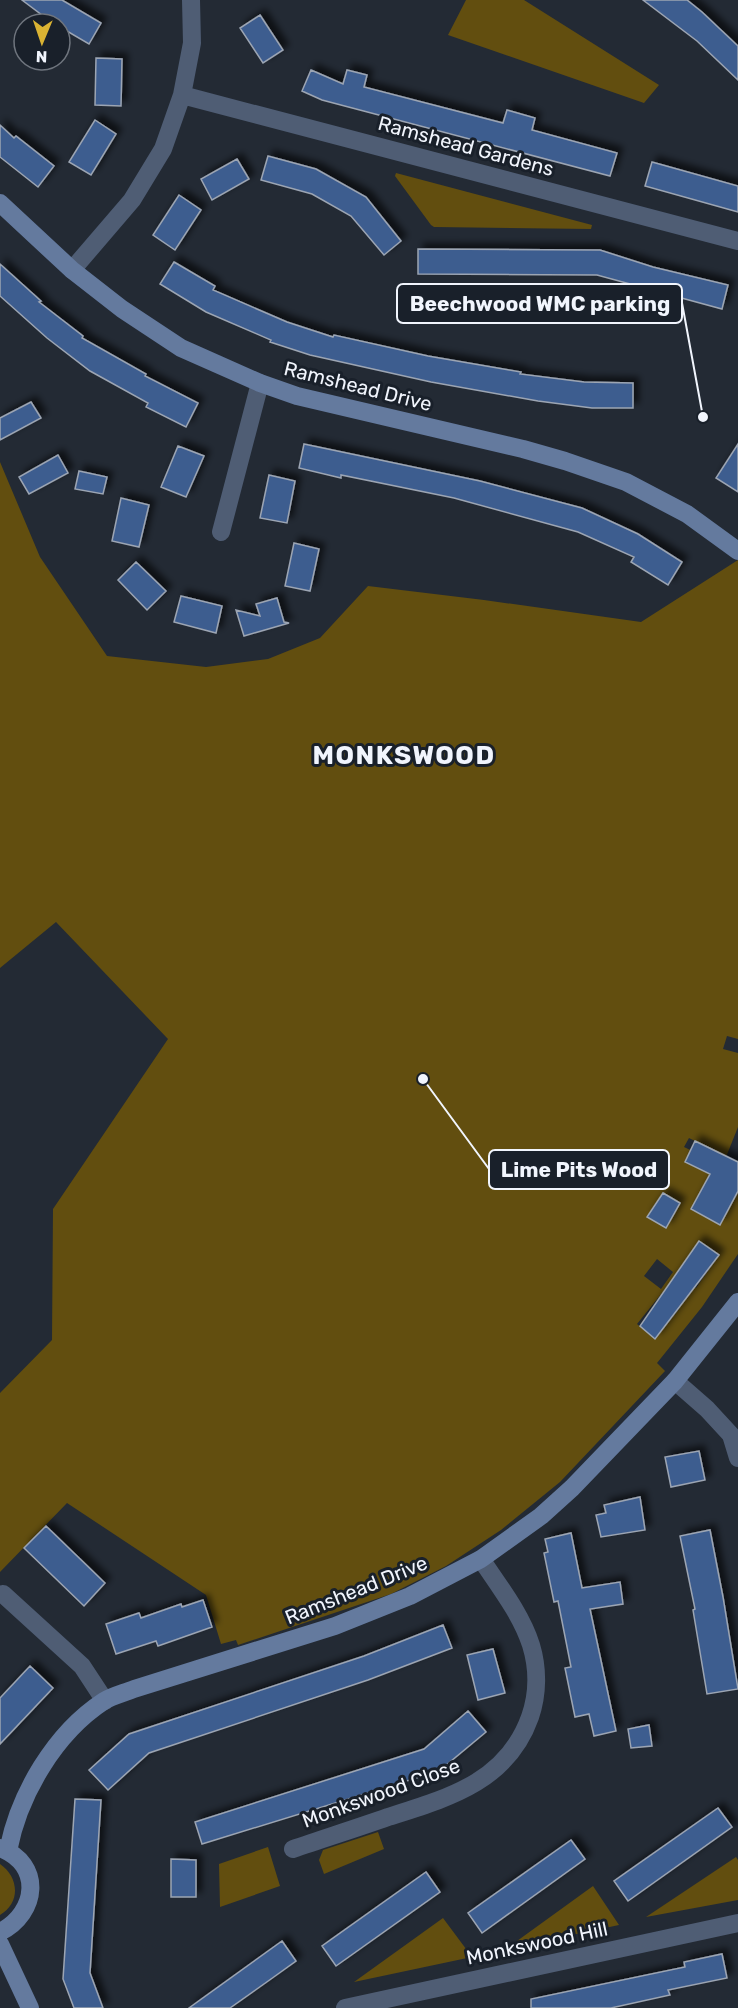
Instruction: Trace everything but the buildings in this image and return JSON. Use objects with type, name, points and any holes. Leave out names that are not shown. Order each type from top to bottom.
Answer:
[{"type":"street","points":[[72,270],[132,200],[163,149],[182,94],[192,44],[191,0]]},
{"type":"street","name":"Ramshead Gardens","points":[[182,94],[738,241]]},
{"type":"street","name":"Ramshead Drive","points":[[0,203],[72,270],[122,309],[181,348],[260,383],[297,396],[523,449],[616,478],[687,514],[738,551]]},
{"type":"street","points":[[221,532],[260,383]]},
{"type":"street","name":"Ramshead Drive","points":[[4,1849],[21,1806],[43,1763],[72,1728],[105,1701],[134,1689],[335,1626],[410,1596],[481,1559],[541,1516],[572,1488],[675,1381],[738,1302]]},
{"type":"street","points":[[675,1381],[707,1409],[731,1435],[738,1458]]},
{"type":"street","name":"Monkswood Close","points":[[293,1849],[438,1801],[465,1789],[497,1768],[519,1742],[527,1727],[534,1703],[537,1678],[535,1661],[524,1629],[481,1559]]},
{"type":"street","points":[[3,1594],[82,1666],[105,1701]]},
{"type":"street","points":[[0,1932],[20,1918],[27,1907],[30,1895],[30,1881],[26,1869],[18,1859],[4,1849]]},
{"type":"street","name":"Monkswood Hill","points":[[345,2008],[738,1923]]},
{"type":"street","points":[[0,1944],[30,2008]]},
{"type":"shaded area","points":[[466,0],[524,0],[659,85],[644,103],[448,35]]},
{"type":"shaded area","points":[[396,173],[592,225],[591,229],[434,227],[395,176]]},
{"type":"shaded area","points":[[0,462],[40,557],[107,656],[206,667],[268,659],[320,638],[368,586],[641,622],[738,560],[738,1039],[727,1036],[723,1049],[738,1053],[738,1127],[726,1157],[738,1162],[738,1185],[707,1193],[701,1190],[691,1209],[720,1225],[738,1191],[738,1254],[702,1307],[657,1363],[665,1371],[560,1482],[501,1530],[446,1566],[391,1594],[238,1645],[236,1640],[221,1644],[206,1595],[67,1503],[0,1572],[0,1393],[52,1340],[53,1209],[168,1039],[56,922],[0,968]],"holes":[[[689,1138],[713,1150],[709,1159],[684,1147]],[[663,1193],[678,1202],[666,1228],[647,1217],[656,1202],[658,1203]],[[699,1241],[719,1255],[696,1288],[676,1274]],[[657,1259],[673,1272],[661,1289],[644,1276]],[[662,1293],[680,1308],[655,1339],[637,1324]]]},
{"type":"shaded area","points":[[378,1832],[384,1849],[324,1874],[319,1860],[323,1850]]},
{"type":"shaded area","points":[[268,1847],[280,1886],[220,1907],[219,1864]]},
{"type":"shaded area","points":[[736,1857],[738,1860],[738,1900],[646,1917]]},
{"type":"shaded area","points":[[0,1864],[11,1876],[15,1890],[12,1904],[0,1915]]},
{"type":"shaded area","points":[[593,1886],[619,1925],[506,1949]]},
{"type":"shaded area","points":[[443,1918],[472,1957],[354,1982]]},
{"type":"place","name":"Beechwood WMC parking","points":[[703,417]]},
{"type":"place","name":"Lime Pits Wood","points":[[423,1079]]},
{"type":"district","name":"MONKSWOOD","points":[[404,755]]}]
